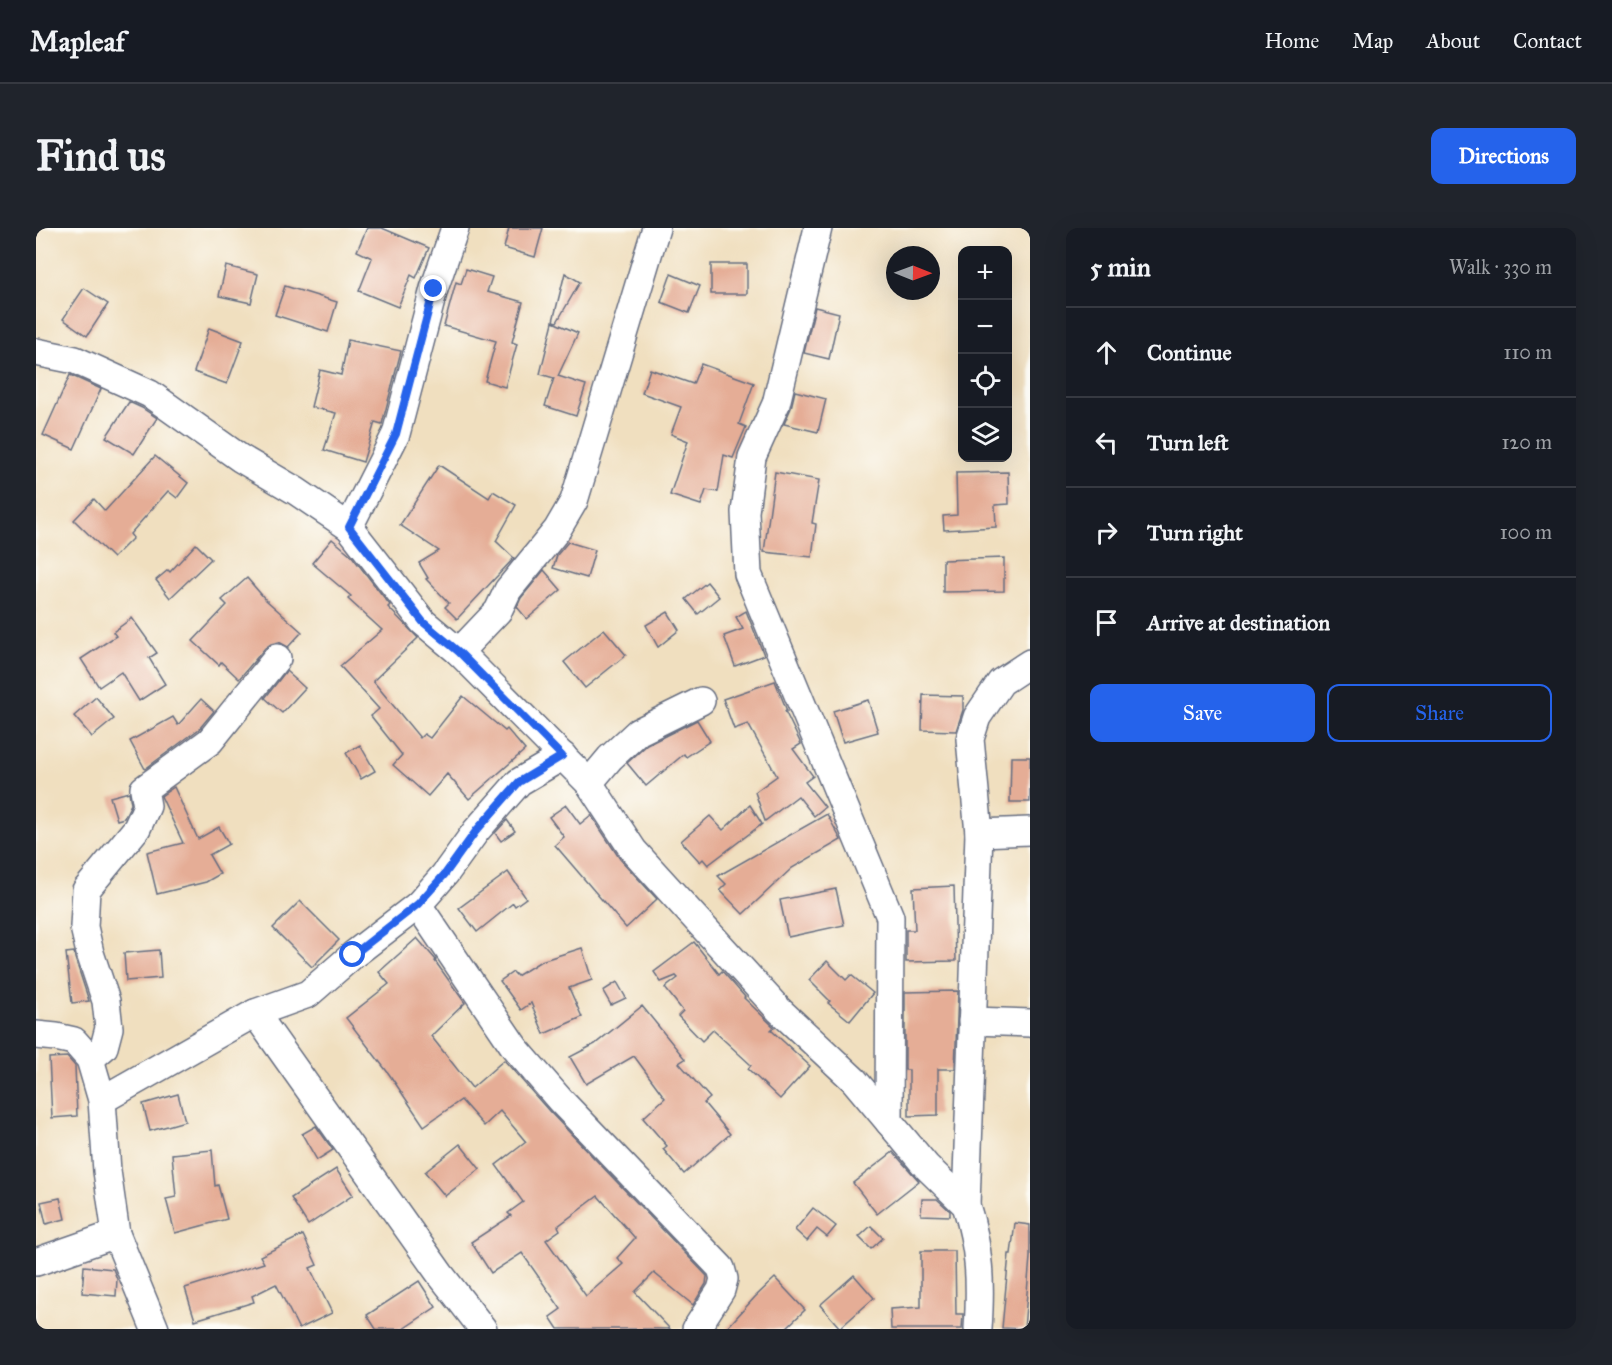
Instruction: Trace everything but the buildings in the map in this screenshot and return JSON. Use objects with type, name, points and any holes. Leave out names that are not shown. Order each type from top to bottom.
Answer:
[{"type":"street","points":[[349,527],[396,434],[434,289],[455,228]]},
{"type":"street","points":[[459,652],[498,611],[508,590],[557,530],[574,501],[656,228]]},
{"type":"street","points":[[819,228],[776,404],[752,457],[745,512],[748,574],[890,917],[889,1122]]},
{"type":"street","points":[[36,352],[75,360],[150,394],[240,458],[296,491],[349,527],[423,622],[459,652],[589,783],[633,850],[779,1010],[854,1080],[926,1166],[966,1205]]},
{"type":"street","points":[[90,1059],[104,1047],[109,1028],[106,1001],[84,927],[86,890],[137,828],[147,806],[144,789],[210,741],[277,658]]},
{"type":"street","points":[[978,1329],[981,1288],[975,1235],[966,1205],[979,833],[970,739],[977,717],[1001,682],[1030,663]]},
{"type":"street","points":[[589,783],[610,758],[638,732],[701,701]]},
{"type":"street","points":[[102,1101],[255,1013],[308,994],[418,904],[445,874],[476,831],[519,782],[562,756]]},
{"type":"street","points":[[979,833],[1030,831]]},
{"type":"street","points":[[418,904],[514,1048],[560,1100],[721,1268],[724,1279],[721,1290],[696,1329]]},
{"type":"street","points":[[255,1013],[440,1274],[483,1329]]},
{"type":"street","points":[[972,1021],[1030,1023]]},
{"type":"street","points":[[36,1035],[74,1041],[90,1059],[102,1101],[107,1171],[116,1234],[155,1329]]},
{"type":"street","points":[[36,1262],[116,1234]]},
{"type":"route","points":[[353,955],[418,904],[445,874],[476,831],[519,782],[562,756],[459,652],[423,622],[349,527],[396,434],[434,289]]}]
